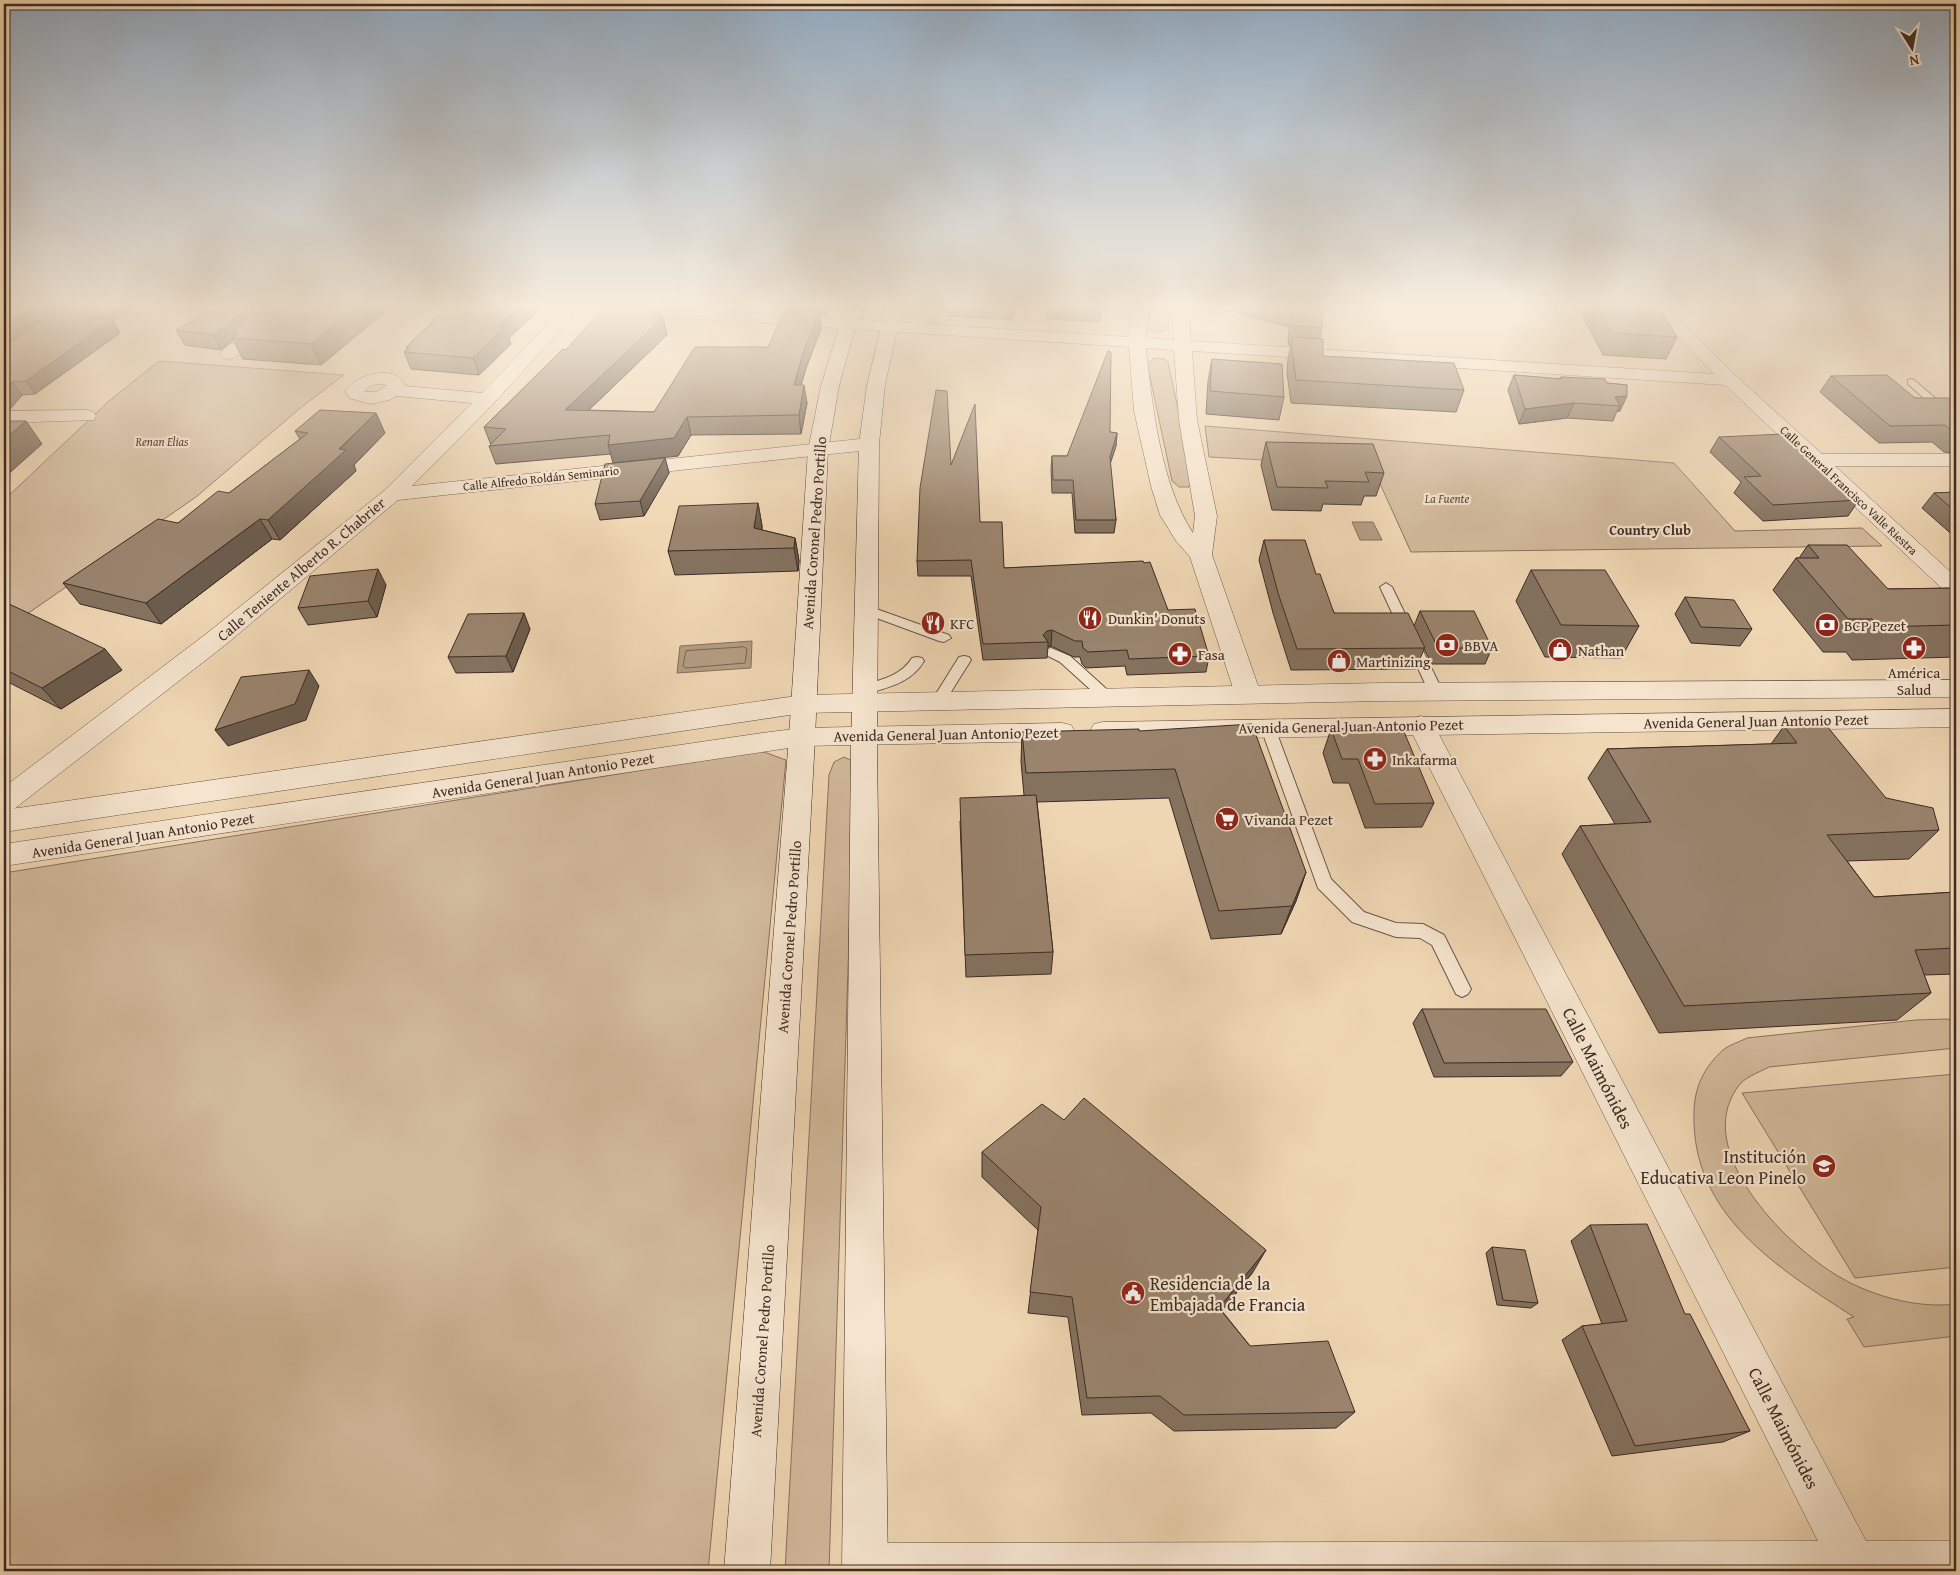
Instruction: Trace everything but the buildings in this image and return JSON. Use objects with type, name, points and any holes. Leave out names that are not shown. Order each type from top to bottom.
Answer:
[{"type":"street","name":"Calle Teniente Alberto R. Chabrier","points":[[4,802],[215,640],[392,494],[504,380]]},
{"type":"street","name":"Avenida Coronel Pedro Portillo","points":[[747,1571],[802,738],[818,450],[832,380]]},
{"type":"street","points":[[877,380],[869,444],[865,736],[865,1568],[1856,1568],[1956,1564]]},
{"type":"street","points":[[1140,380],[1143,411],[1161,486],[1171,515],[1184,536],[1201,555],[1248,694]]},
{"type":"street","points":[[1185,380],[1188,420],[1206,516],[1201,555]]},
{"type":"street","name":"Calle General Francisco Valle Riestra","points":[[1731,380],[1956,589]]},
{"type":"street","points":[[394,390],[487,399]]},
{"type":"street","points":[[4,417],[87,416]]},
{"type":"street","name":"Calle Alfredo Roldán Seminario","points":[[392,494],[869,444]]},
{"type":"street","points":[[1816,460],[1956,460]]},
{"type":"street","points":[[1161,486],[1168,490],[1186,493],[1202,488]]},
{"type":"street","name":"Avenida General Juan Antonio Pezet","points":[[4,821],[866,696],[939,700],[1248,694],[1956,688]]},
{"type":"street","name":"Avenida General Juan Antonio Pezet","points":[[4,855],[762,742],[802,738],[1421,725],[1956,718]]},
{"type":"street","name":"Calle Maimónides","points":[[1421,725],[1856,1568]]},
{"type":"lane","points":[[1911,382],[1956,420]]},
{"type":"lane","points":[[1386,587],[1436,692]]},
{"type":"lane","points":[[868,610],[918,634],[944,638]]},
{"type":"lane","points":[[1051,652],[1065,659],[1107,697]]},
{"type":"lane","points":[[939,700],[964,660]]},
{"type":"lane","points":[[866,696],[914,669],[917,661]]},
{"type":"lane","points":[[1268,728],[1324,884],[1358,917],[1396,930],[1423,931],[1438,940],[1462,989]]},
{"type":"green space","name":"Renan Elias","points":[[135,380],[337,380],[304,405],[196,497],[4,630],[4,500],[109,401]]},
{"type":"green space","points":[[1151,380],[1172,380],[1193,480],[1189,487],[1179,487],[1172,481]]},
{"type":"green space","name":"La Fuente","points":[[1205,426],[1674,463],[1735,531],[1862,528],[1882,546],[1411,552],[1372,466],[1209,457]]},
{"type":"green space","points":[[761,751],[786,760],[708,1571],[4,1571],[4,873]]},
{"type":"green space","points":[[844,757],[854,762],[854,778],[829,1571],[785,1571],[829,775],[834,762]]},
{"type":"green space","points":[[1947,1019],[1956,1021],[1956,1048],[1769,1067],[1747,1078],[1740,1084],[1726,1113],[1727,1139],[1735,1166],[1750,1192],[1769,1217],[1813,1259],[1846,1281],[1876,1294],[1908,1302],[1941,1305],[1956,1304],[1956,1336],[1864,1347],[1847,1319],[1854,1317],[1769,1258],[1744,1235],[1723,1209],[1707,1181],[1697,1149],[1694,1104],[1698,1087],[1705,1071],[1725,1048],[1747,1038],[1916,1020]]},
{"type":"green space","points":[[1956,1074],[1956,1267],[1855,1278],[1742,1093]]},
{"type":"water","points":[[1352,522],[1373,522],[1382,540],[1360,540]]},
{"type":"water","points":[[752,641],[751,668],[677,673],[680,646]]},
{"type":"place","name":"Dunkin' Donuts","points":[[1090,618]]},
{"type":"place","name":"KFC","points":[[933,623]]},
{"type":"place","name":"BCP Pezet","points":[[1827,625]]},
{"type":"place","name":"BBVA","points":[[1447,645]]},
{"type":"place","name":"América Salud","points":[[1914,648]]},
{"type":"place","name":"Nathan","points":[[1560,650]]},
{"type":"place","name":"Fasa","points":[[1180,654]]},
{"type":"place","name":"Martinizing","points":[[1339,661]]},
{"type":"place","name":"Inkafarma","points":[[1375,759]]},
{"type":"place","name":"Vivanda Pezet","points":[[1227,819]]},
{"type":"place","name":"Institución Educativa Leon Pinelo","points":[[1824,1166]]},
{"type":"place","name":"Residencia de la Embajada de Francia","points":[[1133,1293]]},
{"type":"district","name":"Country Club","points":[[1650,530]]}]
